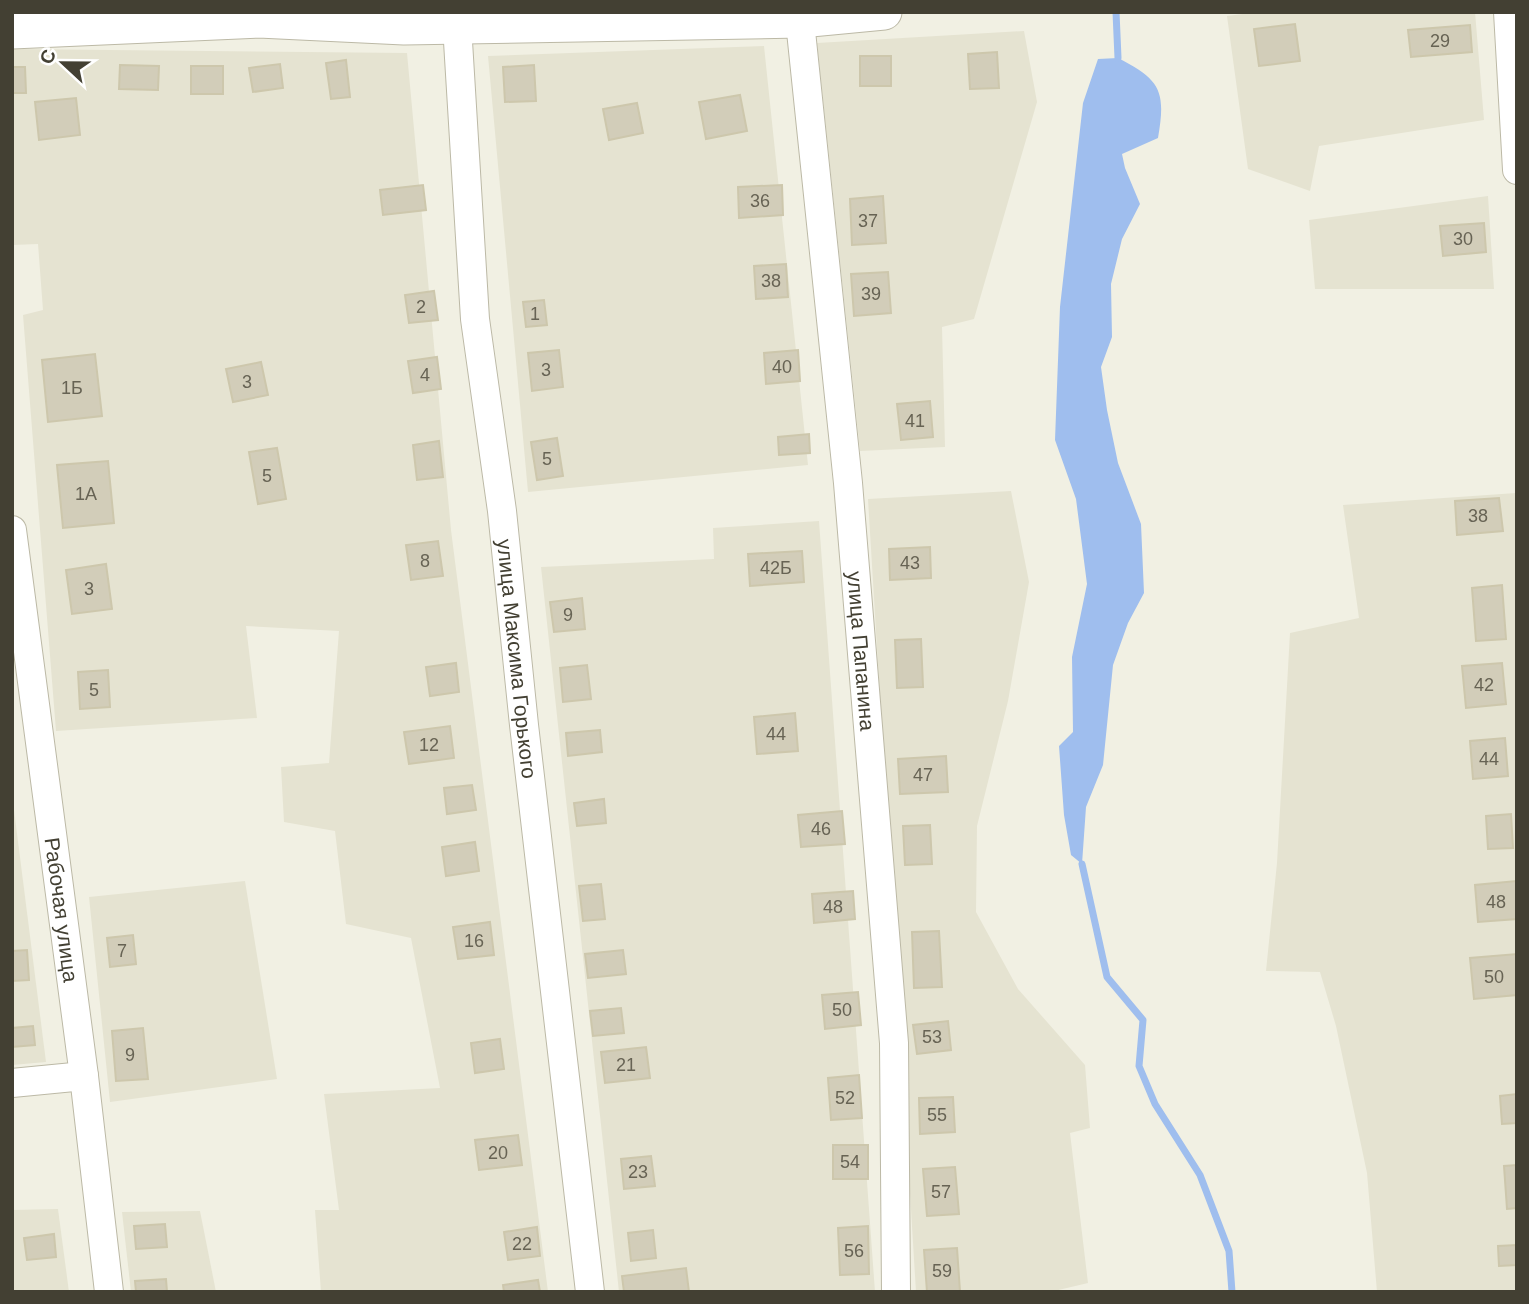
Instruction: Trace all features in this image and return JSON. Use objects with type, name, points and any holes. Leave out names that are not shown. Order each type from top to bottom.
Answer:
[{"type":"street","points":[[12,32],[259,16],[404,27],[478,20],[800,16],[884,12]]},
{"type":"street","points":[[1508,12],[1517,170]]},
{"type":"street","name":"улица Папанина","points":[[800,16],[847,470],[894,1043],[896,1292]]},
{"type":"street","name":"улица Максима Горького","points":[[478,20],[475,319],[502,512],[590,1292]]},
{"type":"street","name":"Рабочая улица","points":[[12,530],[110,1292]]},
{"type":"street","points":[[12,1083],[84,1076]]},
{"type":"shaded area","points":[[1258,12],[1475,12],[1484,120],[1319,146],[1310,191],[1248,169],[1227,16]]},
{"type":"shaded area","points":[[1024,31],[1037,102],[974,319],[942,327],[945,447],[860,451],[817,43]]},
{"type":"shaded area","points":[[764,46],[808,465],[528,492],[488,56]]},
{"type":"shaded area","points":[[12,49],[407,53],[451,530],[548,1292],[321,1292],[315,1210],[339,1210],[324,1094],[440,1088],[411,938],[346,924],[335,831],[284,822],[281,767],[329,763],[339,631],[246,626],[257,718],[56,731],[23,315],[43,310],[38,244],[12,245]]},
{"type":"shaded area","points":[[1488,196],[1494,289],[1315,289],[1309,220]]},
{"type":"shaded area","points":[[1011,491],[1029,582],[1008,701],[977,826],[976,912],[1018,989],[1085,1065],[1090,1128],[1070,1133],[1088,1283],[1050,1292],[916,1292],[868,499]]},
{"type":"shaded area","points":[[1516,493],[1517,1292],[1377,1292],[1367,1173],[1336,1026],[1320,972],[1266,971],[1277,863],[1290,633],[1359,618],[1343,505]]},
{"type":"shaded area","points":[[819,521],[875,1292],[619,1292],[541,567],[714,559],[713,528]]},
{"type":"shaded area","points":[[12,794],[46,1062],[12,1065]]},
{"type":"shaded area","points":[[245,881],[277,1079],[110,1102],[89,897]]},
{"type":"shaded area","points":[[58,1209],[69,1292],[12,1292],[12,1210]]},
{"type":"shaded area","points":[[200,1211],[216,1292],[131,1292],[122,1212]]},
{"type":"water","points":[[1118,58],[1144,73],[1152,81],[1160,98],[1161,109],[1158,138],[1122,154],[1140,204],[1122,239],[1111,284],[1112,337],[1101,367],[1118,463],[1141,524],[1144,593],[1128,623],[1113,665],[1103,765],[1086,807],[1082,864],[1071,855],[1064,815],[1059,746],[1073,732],[1072,657],[1087,584],[1076,499],[1055,440],[1060,307],[1083,103],[1098,59]]},
{"type":"building","points":[[1295,24],[1300,61],[1259,66],[1254,29]]},
{"type":"building","points":[[1470,25],[1472,52],[1411,57],[1408,30]]},
{"type":"building","points":[[997,52],[999,88],[970,89],[968,54]]},
{"type":"building","points":[[860,56],[891,56],[891,86],[860,86]]},
{"type":"building","points":[[346,60],[350,97],[331,99],[326,63]]},
{"type":"building","points":[[280,64],[283,88],[253,92],[249,68]]},
{"type":"building","points":[[120,65],[159,66],[158,90],[119,89]]},
{"type":"building","points":[[534,65],[536,101],[505,102],[503,67]]},
{"type":"building","points":[[191,66],[223,66],[223,94],[191,94]]},
{"type":"building","points":[[12,67],[25,67],[26,93],[12,93]]},
{"type":"building","points":[[740,95],[747,131],[706,139],[699,102]]},
{"type":"building","points":[[76,98],[80,135],[39,140],[35,102]]},
{"type":"building","points":[[637,103],[643,133],[609,140],[603,109]]},
{"type":"building","points":[[423,185],[426,210],[383,215],[380,190]]},
{"type":"building","points":[[782,185],[783,215],[739,218],[738,187]]},
{"type":"building","points":[[883,196],[886,243],[852,245],[850,199]]},
{"type":"building","points":[[1484,223],[1486,252],[1443,256],[1440,226]]},
{"type":"building","points":[[786,264],[788,297],[756,299],[754,266]]},
{"type":"building","points":[[888,272],[891,313],[854,316],[851,274]]},
{"type":"building","points":[[434,291],[438,320],[409,323],[405,295]]},
{"type":"building","points":[[544,300],[547,325],[526,327],[523,302]]},
{"type":"building","points":[[559,350],[563,387],[532,391],[528,353]]},
{"type":"building","points":[[798,350],[800,381],[766,384],[764,353]]},
{"type":"building","points":[[95,354],[102,416],[48,422],[42,360]]},
{"type":"building","points":[[437,357],[441,389],[413,393],[408,361]]},
{"type":"building","points":[[261,362],[268,395],[233,402],[226,369]]},
{"type":"building","points":[[930,401],[933,437],[901,440],[897,404]]},
{"type":"building","points":[[809,434],[810,453],[779,455],[778,437]]},
{"type":"building","points":[[557,438],[563,476],[537,480],[531,442]]},
{"type":"building","points":[[439,441],[443,477],[417,480],[413,445]]},
{"type":"building","points":[[277,448],[286,499],[258,504],[249,452]]},
{"type":"building","points":[[108,461],[114,523],[63,528],[57,465]]},
{"type":"building","points":[[1499,498],[1503,531],[1457,535],[1455,501]]},
{"type":"building","points":[[438,541],[443,576],[411,580],[406,545]]},
{"type":"building","points":[[930,547],[931,578],[890,580],[889,549]]},
{"type":"building","points":[[802,551],[804,582],[750,586],[748,554]]},
{"type":"building","points":[[106,564],[112,609],[72,614],[66,570]]},
{"type":"building","points":[[1502,585],[1506,639],[1476,641],[1472,588]]},
{"type":"building","points":[[582,598],[585,629],[554,632],[550,602]]},
{"type":"building","points":[[921,639],[923,687],[897,688],[895,640]]},
{"type":"building","points":[[456,663],[459,692],[430,696],[426,667]]},
{"type":"building","points":[[1502,663],[1506,704],[1466,708],[1462,666]]},
{"type":"building","points":[[587,665],[591,699],[563,702],[560,668]]},
{"type":"building","points":[[108,670],[110,707],[80,709],[78,672]]},
{"type":"building","points":[[795,713],[798,751],[757,754],[754,717]]},
{"type":"building","points":[[450,726],[454,758],[409,764],[404,732]]},
{"type":"building","points":[[600,730],[602,752],[568,756],[566,733]]},
{"type":"building","points":[[1505,738],[1508,776],[1473,779],[1470,741]]},
{"type":"building","points":[[946,756],[948,792],[900,794],[898,759]]},
{"type":"building","points":[[472,785],[476,810],[447,814],[444,788]]},
{"type":"building","points":[[604,799],[606,823],[577,826],[574,803]]},
{"type":"building","points":[[842,811],[845,844],[801,847],[798,815]]},
{"type":"building","points":[[1511,814],[1513,848],[1488,849],[1486,816]]},
{"type":"building","points":[[930,825],[932,864],[905,865],[903,826]]},
{"type":"building","points":[[475,842],[479,871],[446,876],[442,847]]},
{"type":"building","points":[[1516,881],[1517,919],[1478,922],[1475,885]]},
{"type":"building","points":[[601,884],[605,919],[583,921],[579,886]]},
{"type":"building","points":[[853,891],[855,919],[814,923],[812,894]]},
{"type":"building","points":[[490,922],[494,955],[458,959],[453,927]]},
{"type":"building","points":[[939,931],[942,987],[914,988],[912,932]]},
{"type":"building","points":[[133,935],[136,964],[110,967],[107,938]]},
{"type":"building","points":[[27,950],[29,980],[12,981],[12,951]]},
{"type":"building","points":[[623,950],[626,974],[588,978],[585,954]]},
{"type":"building","points":[[1517,954],[1517,995],[1474,999],[1470,958]]},
{"type":"building","points":[[858,992],[861,1025],[825,1029],[822,995]]},
{"type":"building","points":[[621,1008],[624,1033],[593,1036],[590,1011]]},
{"type":"building","points":[[948,1021],[951,1050],[917,1054],[913,1025]]},
{"type":"building","points":[[33,1026],[35,1045],[12,1047],[12,1028]]},
{"type":"building","points":[[143,1028],[148,1079],[116,1081],[112,1031]]},
{"type":"building","points":[[500,1039],[504,1069],[475,1073],[471,1043]]},
{"type":"building","points":[[646,1047],[650,1078],[605,1083],[601,1052]]},
{"type":"building","points":[[859,1075],[862,1118],[831,1120],[828,1078]]},
{"type":"building","points":[[1517,1094],[1517,1123],[1502,1124],[1500,1096]]},
{"type":"building","points":[[953,1097],[955,1132],[920,1134],[919,1098]]},
{"type":"building","points":[[518,1135],[522,1165],[479,1170],[475,1140]]},
{"type":"building","points":[[833,1145],[868,1145],[868,1179],[833,1179]]},
{"type":"building","points":[[651,1156],[655,1186],[624,1189],[621,1159]]},
{"type":"building","points":[[1517,1165],[1517,1208],[1507,1209],[1504,1166]]},
{"type":"building","points":[[955,1167],[959,1214],[927,1216],[923,1169]]},
{"type":"building","points":[[165,1224],[167,1247],[136,1249],[134,1226]]},
{"type":"building","points":[[868,1226],[869,1274],[840,1275],[838,1228]]},
{"type":"building","points":[[537,1227],[540,1256],[508,1260],[504,1232]]},
{"type":"building","points":[[653,1230],[656,1258],[631,1261],[628,1233]]},
{"type":"building","points":[[54,1234],[56,1257],[27,1260],[24,1238]]},
{"type":"building","points":[[1517,1245],[1517,1265],[1499,1266],[1498,1246]]},
{"type":"building","points":[[957,1248],[960,1292],[927,1292],[924,1250]]},
{"type":"building","points":[[686,1268],[689,1292],[624,1292],[622,1276]]},
{"type":"building","points":[[166,1279],[167,1292],[136,1292],[135,1281]]},
{"type":"building","points":[[538,1280],[540,1292],[504,1292],[503,1285]]},
{"type":"waterway","points":[[1116,12],[1118,58]]},
{"type":"waterway","points":[[1082,864],[1107,977],[1143,1020],[1139,1066],[1155,1104],[1200,1175],[1229,1251],[1232,1292]]}]
